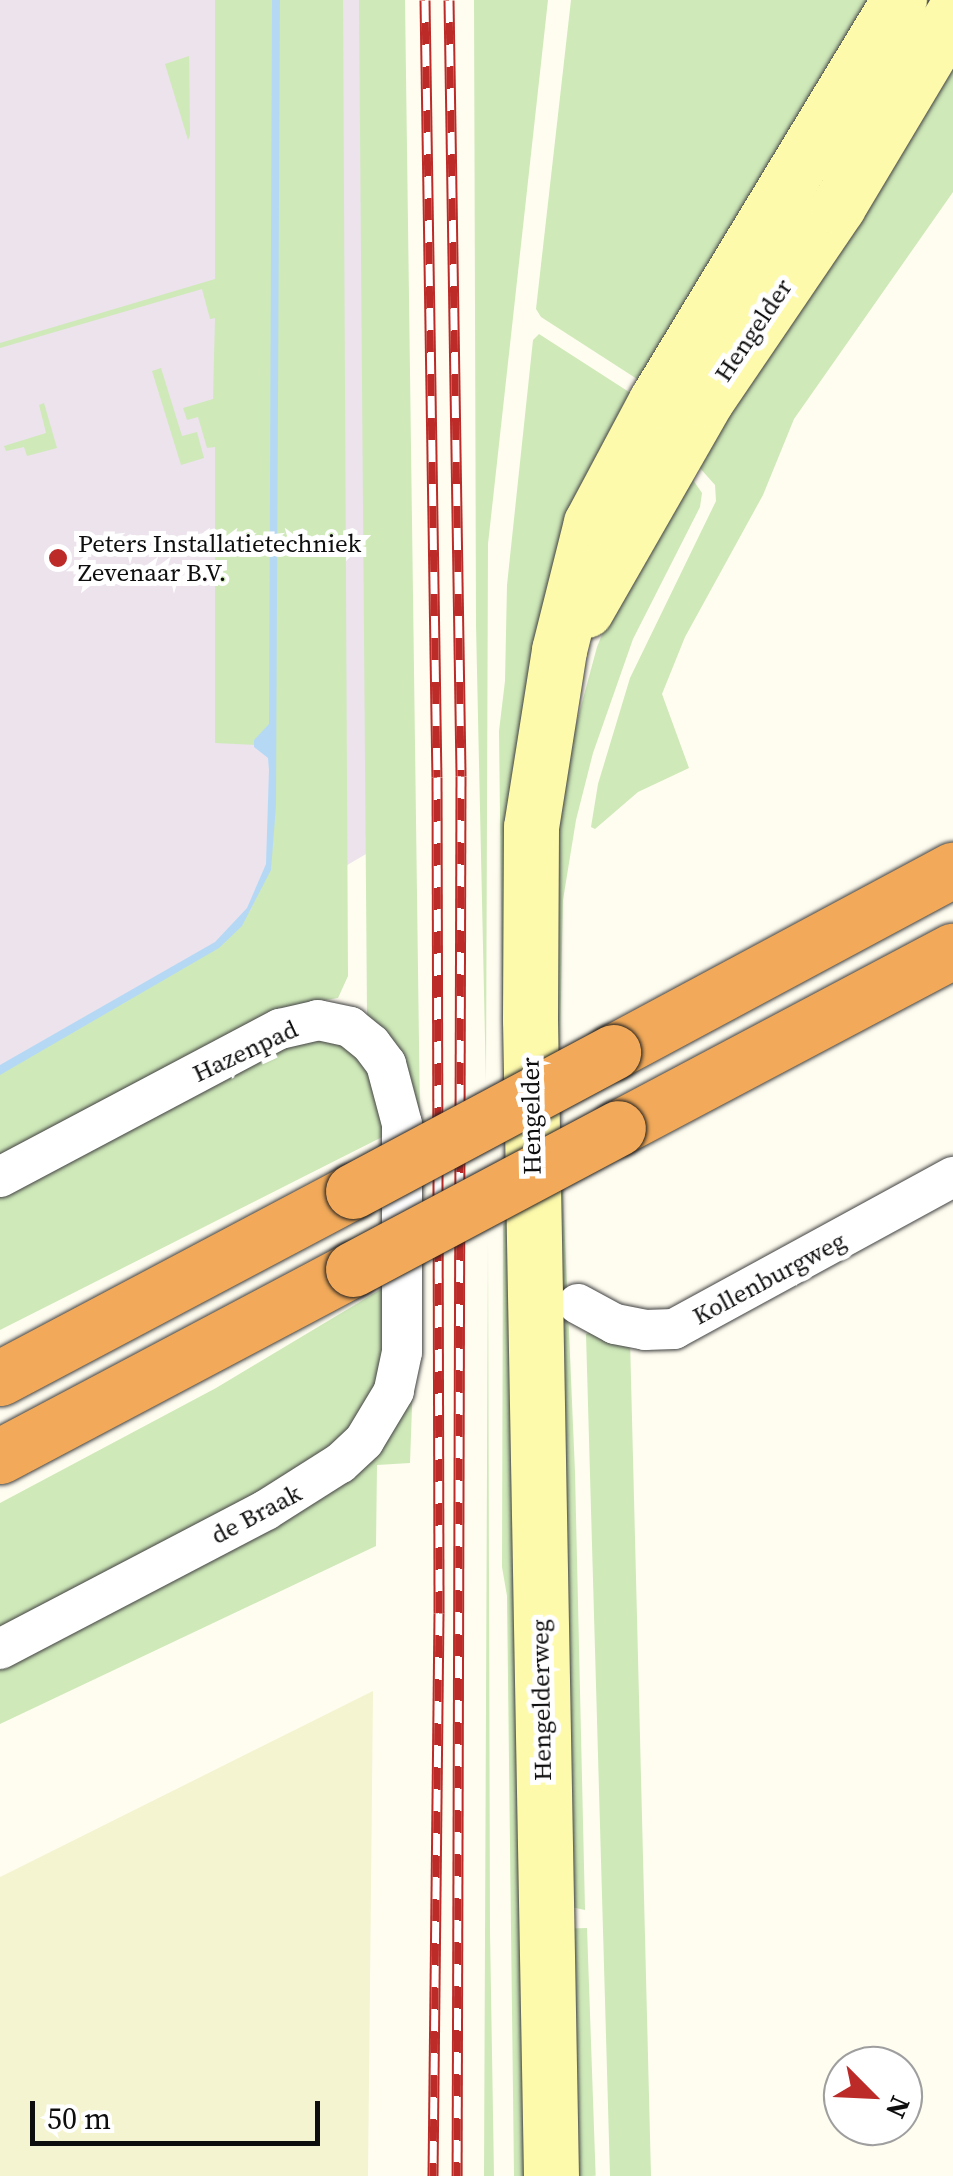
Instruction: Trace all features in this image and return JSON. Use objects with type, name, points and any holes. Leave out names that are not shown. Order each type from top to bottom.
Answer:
[{"type":"highway","points":[[0,1378],[953,870]]},
{"type":"highway","points":[[0,1456],[953,951]]},
{"type":"main road","name":"Hengelder","points":[[534,1225],[531,828],[559,650],[591,523],[656,401],[899,0]]},
{"type":"main road","name":"Hengelder","points":[[559,650],[596,596],[707,399],[838,206],[953,14]]},
{"type":"main road","name":"Hengelderweg","points":[[534,1225],[552,2176]]},
{"type":"street","name":"Hazenpad","points":[[0,1177],[280,1029],[318,1020],[334,1021],[371,1044],[394,1083],[402,1124],[404,1292]]},
{"type":"street","name":"Kollenburgweg","points":[[578,1304],[615,1324],[645,1330],[674,1329],[953,1177]]},
{"type":"street","name":"de Braak","points":[[0,1649],[266,1510],[340,1463],[370,1432],[394,1391],[402,1352],[404,1292]]},
{"type":"shaded area","points":[[0,0],[368,0],[378,847],[0,1069]]},
{"type":"green space","points":[[215,0],[343,0],[348,976],[338,998],[280,1008],[0,1160],[0,1069],[221,941],[250,911],[267,875],[274,746],[215,743],[215,447],[207,448],[198,417],[187,420],[183,408],[213,399],[215,318],[210,319],[202,289],[0,348],[0,343],[215,279]]},
{"type":"green space","points":[[359,0],[405,0],[420,1118],[367,1014]]},
{"type":"green space","points":[[474,0],[548,0],[488,544],[486,1084],[476,625]]},
{"type":"green space","points":[[571,0],[882,0],[651,388],[541,317],[536,309]]},
{"type":"green space","points":[[953,43],[953,192],[794,419],[763,495],[685,637],[662,694],[689,768],[638,792],[595,829],[591,827],[598,784],[630,678],[716,501],[715,485],[691,458]]},
{"type":"green space","points":[[189,56],[190,135],[188,140],[165,64]]},
{"type":"green space","points":[[539,334],[643,401],[524,702],[510,795],[510,1071],[503,1075],[499,731],[505,681],[507,585],[533,340]]},
{"type":"green space","points":[[161,368],[182,436],[197,432],[204,458],[181,465],[152,371]]},
{"type":"green space","points":[[44,403],[57,448],[27,456],[24,447],[6,451],[4,446],[46,433],[39,405]]},
{"type":"green space","points":[[691,477],[702,493],[700,507],[633,639],[593,753],[576,820],[563,900],[560,1045],[549,1051],[549,897],[562,777],[597,647],[623,582]]},
{"type":"green space","points":[[308,1031],[357,1048],[392,1132],[0,1330],[0,1187]]},
{"type":"green space","points":[[563,1192],[575,1472],[585,1910],[566,1906],[549,1200]]},
{"type":"green space","points":[[508,1221],[531,2176],[514,2176],[507,1596],[502,1567],[503,1224]]},
{"type":"green space","points":[[488,1232],[490,1931],[494,2176],[484,2176]]},
{"type":"green space","points":[[417,1269],[410,1463],[377,1465],[376,1546],[0,1724],[0,1662],[359,1465]]},
{"type":"green space","points":[[393,1282],[380,1384],[335,1455],[0,1641],[0,1503],[216,1388]]},
{"type":"green space","points":[[600,1328],[630,1339],[651,2176],[610,2176],[586,1334]]},
{"type":"green space","points":[[373,1691],[368,2176],[0,2176],[0,1877]]},
{"type":"green space","points":[[587,1928],[596,2176],[571,2176],[562,1929]]},
{"type":"water","points":[[272,0],[280,0],[276,806],[271,870],[242,926],[219,948],[0,1075],[0,1065],[215,942],[247,908],[266,864],[268,758],[254,747],[254,740],[269,724]]},
{"type":"railway","points":[[425,0],[437,777],[439,1613],[433,2176]]},
{"type":"railway","points":[[449,0],[461,776],[457,2176]]},
{"type":"place","name":"Peters Installatietechniek Zevenaar B.V.","points":[[58,558]]}]
